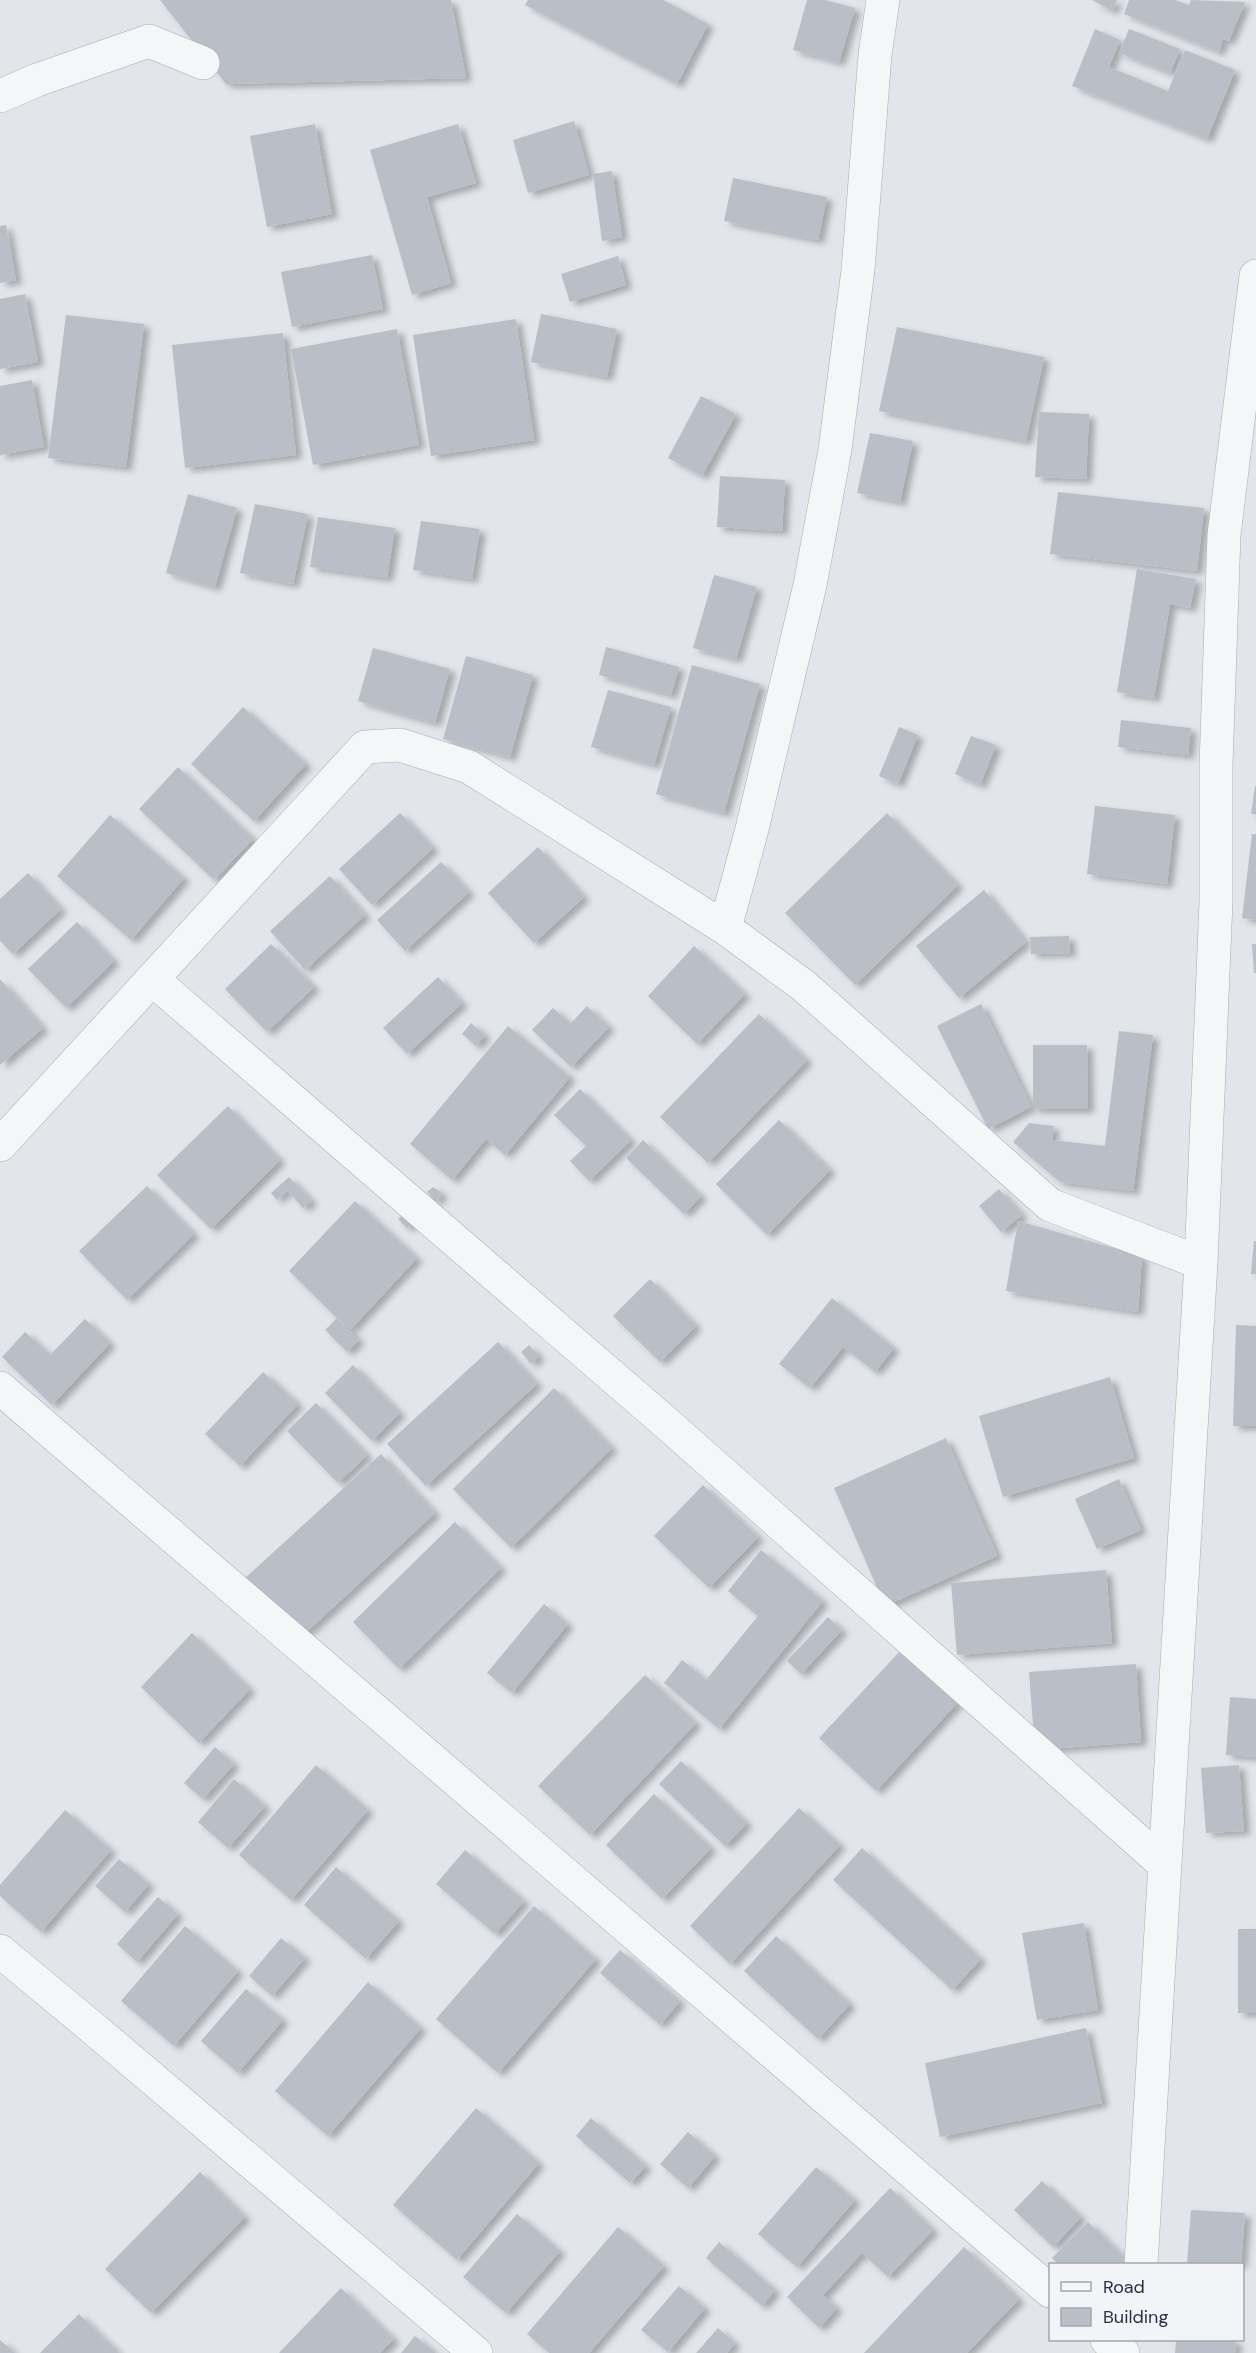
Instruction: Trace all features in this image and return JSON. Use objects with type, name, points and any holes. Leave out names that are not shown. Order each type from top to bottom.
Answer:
[{"type":"street","points":[[725,928],[752,829],[810,585],[835,450],[858,270],[875,55],[883,0]]},
{"type":"street","points":[[0,96],[37,80],[148,42],[203,63]]},
{"type":"street","points":[[1141,2263],[1201,1263],[1216,901],[1216,766],[1224,535],[1256,276]]},
{"type":"street","points":[[0,1145],[365,747],[400,745],[469,767],[725,928],[804,986],[1050,1204],[1201,1263]]},
{"type":"street","points":[[152,980],[664,1421],[1165,1865]]},
{"type":"street","points":[[0,1388],[1049,2290]]},
{"type":"street","points":[[0,1952],[476,2353]]},
{"type":"street","points":[[1108,2341],[1123,2353]]},
{"type":"building","points":[[160,0],[451,0],[466,78],[226,84]]},
{"type":"building","points":[[528,0],[663,0],[708,24],[677,84],[525,5]]},
{"type":"building","points":[[807,0],[825,0],[855,8],[839,62],[793,50]]},
{"type":"building","points":[[1092,0],[1117,0],[1112,11]]},
{"type":"building","points":[[1129,0],[1175,0],[1189,5],[1191,0],[1245,2],[1229,41],[1223,39],[1219,52],[1124,14]]},
{"type":"building","points":[[1095,29],[1120,40],[1109,67],[1168,91],[1185,50],[1235,70],[1207,139],[1072,86]]},
{"type":"building","points":[[1129,29],[1180,49],[1170,73],[1119,53]]},
{"type":"building","points":[[574,121],[589,175],[528,193],[513,140]]},
{"type":"building","points":[[315,124],[332,214],[267,227],[250,136]]},
{"type":"building","points":[[458,124],[476,183],[427,197],[451,283],[412,295],[370,150]]},
{"type":"building","points":[[612,171],[622,237],[602,241],[593,174]]},
{"type":"building","points":[[733,178],[827,197],[818,240],[724,221]]},
{"type":"building","points":[[6,225],[16,280],[0,283],[0,226]]},
{"type":"building","points":[[372,255],[383,309],[292,327],[281,272]]},
{"type":"building","points":[[618,256],[626,285],[570,302],[561,274]]},
{"type":"building","points":[[25,294],[38,362],[0,369],[0,299]]},
{"type":"building","points":[[541,314],[617,329],[607,377],[531,362]]},
{"type":"building","points":[[66,315],[144,324],[126,467],[48,458]]},
{"type":"building","points":[[516,319],[534,440],[431,456],[413,335]]},
{"type":"building","points":[[897,327],[1044,357],[1026,441],[879,411]]},
{"type":"building","points":[[397,329],[419,445],[313,465],[291,349]]},
{"type":"building","points":[[283,333],[296,455],[185,468],[172,345]]},
{"type":"building","points":[[32,380],[44,447],[0,455],[0,386]]},
{"type":"building","points":[[701,396],[736,414],[702,476],[668,458]]},
{"type":"building","points":[[1039,412],[1089,414],[1086,479],[1035,477]]},
{"type":"building","points":[[870,433],[913,441],[900,502],[857,493]]},
{"type":"building","points":[[720,476],[785,480],[782,531],[717,527]]},
{"type":"building","points":[[1058,492],[1204,508],[1197,571],[1050,554]]},
{"type":"building","points":[[188,494],[237,508],[215,587],[166,573]]},
{"type":"building","points":[[255,504],[308,514],[293,584],[240,573]]},
{"type":"building","points":[[318,517],[395,528],[387,578],[310,567]]},
{"type":"building","points":[[421,521],[480,529],[472,579],[413,570]]},
{"type":"building","points":[[1137,569],[1196,579],[1190,608],[1170,604],[1154,698],[1117,692]]},
{"type":"building","points":[[714,575],[757,587],[736,659],[693,648]]},
{"type":"building","points":[[606,647],[679,667],[671,695],[599,675]]},
{"type":"building","points":[[373,648],[450,669],[435,723],[358,701]]},
{"type":"building","points":[[466,656],[533,675],[510,757],[443,739]]},
{"type":"building","points":[[692,665],[760,684],[724,813],[656,794]]},
{"type":"building","points":[[608,690],[671,707],[654,765],[591,747]]},
{"type":"building","points":[[243,707],[306,764],[254,821],[191,764]]},
{"type":"building","points":[[1121,720],[1191,728],[1188,755],[1118,747]]},
{"type":"building","points":[[899,727],[918,735],[898,784],[879,776]]},
{"type":"building","points":[[971,736],[996,745],[980,785],[955,774]]},
{"type":"building","points":[[178,767],[253,839],[214,880],[139,809]]},
{"type":"building","points":[[1255,786],[1256,814],[1251,814]]},
{"type":"building","points":[[1095,806],[1175,815],[1167,884],[1087,874]]},
{"type":"building","points":[[400,813],[433,848],[372,905],[339,869]]},
{"type":"building","points":[[887,813],[958,885],[855,985],[785,913]]},
{"type":"building","points":[[110,815],[184,878],[131,940],[57,876]]},
{"type":"building","points":[[1252,834],[1256,834],[1256,920],[1242,918]]},
{"type":"building","points":[[538,847],[584,897],[534,943],[488,893]]},
{"type":"building","points":[[441,862],[469,892],[405,951],[377,920]]},
{"type":"building","points":[[28,873],[61,909],[13,954],[0,941],[0,899]]},
{"type":"building","points":[[330,876],[365,915],[305,970],[270,931]]},
{"type":"building","points":[[984,890],[1026,942],[959,998],[916,946]]},
{"type":"building","points":[[77,922],[114,961],[66,1008],[28,969]]},
{"type":"building","points":[[1069,936],[1070,953],[1031,954],[1030,937]]},
{"type":"building","points":[[271,944],[314,987],[267,1032],[225,989]]},
{"type":"building","points":[[1252,944],[1256,944],[1256,973],[1254,973]]},
{"type":"building","points":[[694,946],[745,994],[697,1044],[648,996]]},
{"type":"building","points":[[438,977],[462,1003],[407,1054],[383,1028]]},
{"type":"building","points":[[0,979],[43,1028],[0,1065]]},
{"type":"building","points":[[981,1004],[1031,1107],[988,1129],[937,1026]]},
{"type":"building","points":[[587,1006],[609,1027],[571,1067],[532,1030],[553,1008],[570,1024]]},
{"type":"building","points":[[759,1014],[807,1060],[708,1163],[660,1117]]},
{"type":"building","points":[[471,1023],[485,1035],[476,1046],[462,1034]]},
{"type":"building","points":[[508,1026],[570,1077],[505,1155],[486,1139],[452,1180],[410,1144]]},
{"type":"building","points":[[1119,1031],[1153,1035],[1133,1191],[1060,1182],[1013,1142],[1029,1123],[1054,1126],[1052,1140],[1105,1146]]},
{"type":"building","points":[[1033,1045],[1087,1045],[1088,1109],[1033,1109]]},
{"type":"building","points":[[580,1089],[631,1140],[589,1181],[570,1161],[586,1146],[554,1115]]},
{"type":"building","points":[[228,1106],[280,1160],[211,1229],[157,1175]]},
{"type":"building","points":[[779,1120],[830,1170],[767,1235],[716,1184]]},
{"type":"building","points":[[643,1140],[701,1196],[684,1214],[626,1158]]},
{"type":"building","points":[[289,1177],[312,1201],[303,1208],[287,1190],[277,1200],[271,1193]]},
{"type":"building","points":[[147,1186],[194,1234],[127,1300],[79,1251]]},
{"type":"building","points":[[433,1187],[442,1193],[436,1203],[427,1192]]},
{"type":"building","points":[[999,1189],[1022,1215],[1001,1232],[979,1206]]},
{"type":"building","points":[[355,1201],[417,1258],[351,1329],[289,1271]]},
{"type":"building","points":[[405,1213],[413,1223],[407,1228],[398,1219]]},
{"type":"building","points":[[1018,1221],[1142,1256],[1138,1312],[1006,1291]]},
{"type":"building","points":[[1254,1241],[1256,1241],[1256,1274],[1251,1274]]},
{"type":"building","points":[[650,1279],[696,1326],[660,1362],[613,1316]]},
{"type":"building","points":[[832,1298],[894,1348],[875,1372],[843,1347],[810,1388],[779,1364]]},
{"type":"building","points":[[337,1318],[359,1340],[347,1352],[325,1330]]},
{"type":"building","points":[[85,1319],[110,1343],[52,1405],[2,1357],[25,1332],[50,1355]]},
{"type":"building","points":[[1236,1325],[1256,1326],[1256,1426],[1233,1426]]},
{"type":"building","points":[[498,1342],[537,1384],[426,1486],[387,1444]]},
{"type":"building","points":[[529,1345],[539,1356],[531,1364],[521,1352]]},
{"type":"building","points":[[353,1365],[400,1413],[372,1441],[325,1393]]},
{"type":"building","points":[[263,1372],[298,1404],[240,1466],[205,1434]]},
{"type":"building","points":[[1110,1377],[1134,1458],[1003,1497],[979,1416]]},
{"type":"building","points":[[554,1388],[612,1448],[511,1548],[453,1489]]},
{"type":"building","points":[[316,1403],[367,1455],[338,1483],[287,1431]]},
{"type":"building","points":[[946,1438],[997,1556],[885,1606],[834,1488]]},
{"type":"building","points":[[381,1454],[435,1513],[299,1639],[244,1579]]},
{"type":"building","points":[[1119,1479],[1141,1530],[1097,1549],[1075,1499]]},
{"type":"building","points":[[703,1485],[758,1537],[709,1588],[654,1536]]},
{"type":"building","points":[[455,1522],[501,1568],[399,1669],[353,1622]]},
{"type":"building","points":[[761,1550],[823,1601],[719,1729],[664,1683],[682,1660],[706,1680],[758,1616],[728,1591]]},
{"type":"building","points":[[1106,1570],[1112,1643],[957,1655],[951,1583]]},
{"type":"building","points":[[544,1604],[568,1624],[512,1693],[487,1673]]},
{"type":"building","points":[[828,1617],[842,1630],[801,1674],[787,1661]]},
{"type":"building","points":[[192,1633],[250,1689],[199,1743],[141,1687]]},
{"type":"building","points":[[901,1650],[958,1702],[876,1791],[819,1738]]},
{"type":"building","points":[[1136,1664],[1141,1742],[1035,1750],[1029,1672]]},
{"type":"building","points":[[645,1675],[696,1723],[590,1835],[538,1786]]},
{"type":"building","points":[[1230,1697],[1256,1699],[1256,1757],[1226,1755]]},
{"type":"building","points":[[215,1747],[234,1764],[203,1799],[184,1783]]},
{"type":"building","points":[[681,1761],[747,1823],[725,1846],[659,1784]]},
{"type":"building","points":[[316,1765],[368,1810],[291,1900],[239,1855]]},
{"type":"building","points":[[1239,1765],[1244,1831],[1206,1833],[1201,1768]]},
{"type":"building","points":[[234,1779],[265,1806],[228,1848],[198,1822]]},
{"type":"building","points":[[654,1794],[711,1848],[662,1899],[606,1845]]},
{"type":"building","points":[[799,1808],[840,1845],[730,1964],[690,1926]]},
{"type":"building","points":[[65,1810],[111,1850],[41,1932],[0,1896],[0,1885]]},
{"type":"building","points":[[862,1848],[981,1959],[952,1990],[833,1880]]},
{"type":"building","points":[[465,1850],[524,1901],[495,1934],[436,1884]]},
{"type":"building","points":[[119,1859],[149,1884],[125,1912],[95,1886]]},
{"type":"building","points":[[336,1867],[399,1921],[366,1959],[304,1905]]},
{"type":"building","points":[[158,1897],[178,1914],[137,1962],[117,1944]]},
{"type":"building","points":[[534,1906],[596,1959],[498,2073],[436,2019]]},
{"type":"building","points":[[1084,1923],[1098,2010],[1037,2020],[1022,1933]]},
{"type":"building","points":[[185,1926],[238,1971],[174,2046],[121,2001]]},
{"type":"building","points":[[1238,1929],[1256,1929],[1256,2013],[1238,2013]]},
{"type":"building","points":[[776,1936],[850,2004],[818,2039],[744,1971]]},
{"type":"building","points":[[281,1938],[305,1958],[272,1996],[249,1976]]},
{"type":"building","points":[[620,1950],[680,2001],[660,2025],[600,1973]]},
{"type":"building","points":[[368,1982],[421,2028],[328,2136],[275,2091]]},
{"type":"building","points":[[246,1989],[283,2020],[238,2073],[201,2041]]},
{"type":"building","points":[[1086,2028],[1102,2103],[940,2137],[925,2063]]},
{"type":"building","points":[[476,2108],[539,2163],[457,2260],[393,2205]]},
{"type":"building","points":[[591,2118],[646,2166],[630,2183],[576,2136]]},
{"type":"building","points":[[688,2132],[715,2156],[688,2188],[660,2164]]},
{"type":"building","points":[[816,2167],[855,2200],[797,2267],[758,2234]]},
{"type":"building","points":[[200,2172],[245,2217],[151,2313],[105,2269]]},
{"type":"building","points":[[1042,2181],[1081,2217],[1053,2247],[1014,2210]]},
{"type":"building","points":[[890,2188],[933,2230],[888,2277],[862,2253],[823,2295],[837,2308],[819,2328],[787,2297]]},
{"type":"building","points":[[1191,2210],[1245,2213],[1241,2263],[1187,2263]]},
{"type":"building","points":[[517,2214],[560,2251],[506,2313],[463,2277]]},
{"type":"building","points":[[1088,2222],[1130,2263],[1057,2263],[1052,2258]]},
{"type":"building","points":[[618,2227],[664,2266],[589,2353],[549,2353],[527,2334]]},
{"type":"building","points":[[719,2242],[775,2290],[762,2306],[706,2258]]},
{"type":"building","points":[[964,2247],[1019,2299],[967,2353],[864,2353]]},
{"type":"building","points":[[679,2286],[705,2308],[668,2352],[641,2330]]},
{"type":"building","points":[[341,2288],[394,2339],[380,2353],[279,2353]]},
{"type":"building","points":[[79,2314],[119,2353],[40,2353]]},
{"type":"building","points":[[718,2328],[735,2343],[727,2353],[696,2353]]},
{"type":"building","points":[[415,2336],[436,2353],[401,2353]]},
{"type":"building","points":[[0,2340],[15,2353],[0,2353]]},
{"type":"building","points":[[1176,2341],[1236,2341],[1235,2353],[1175,2353]]}]
